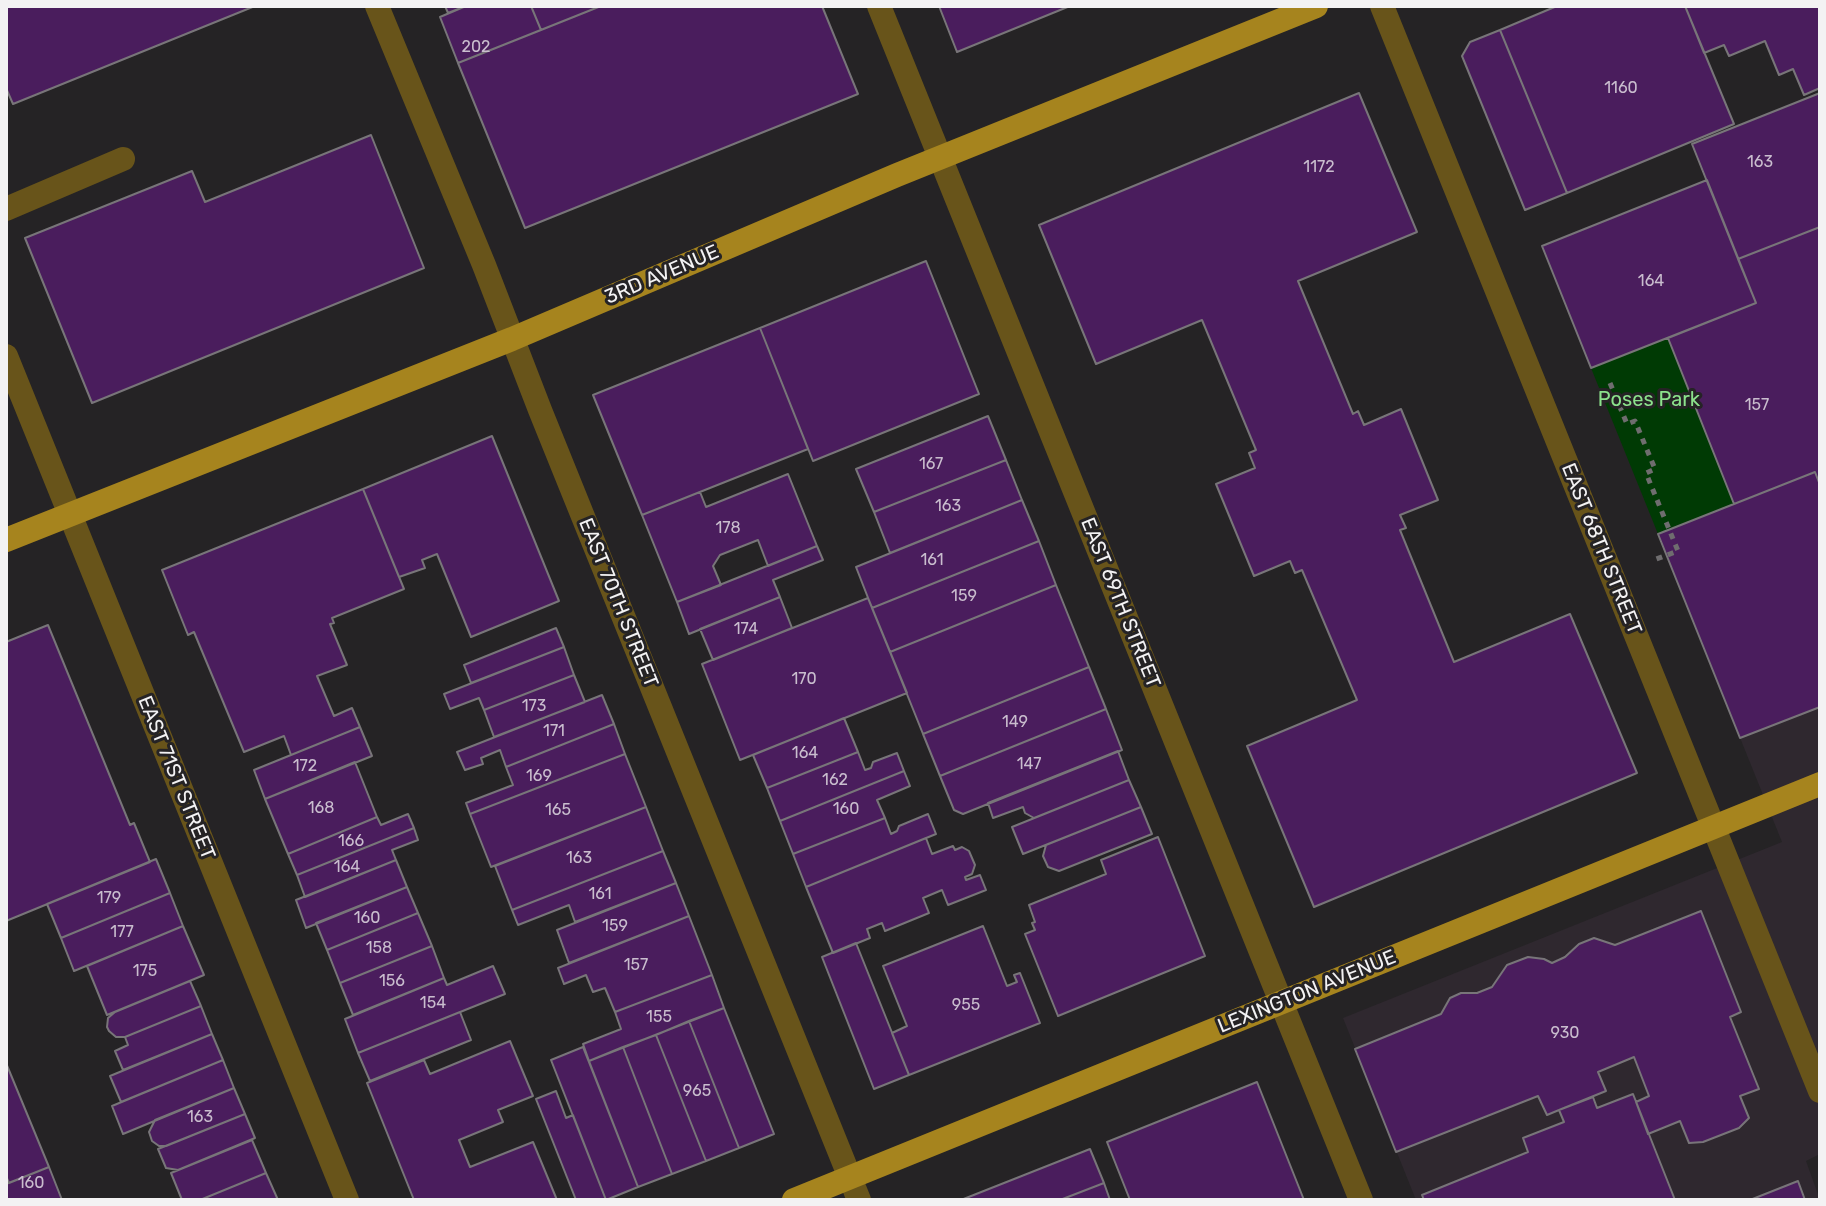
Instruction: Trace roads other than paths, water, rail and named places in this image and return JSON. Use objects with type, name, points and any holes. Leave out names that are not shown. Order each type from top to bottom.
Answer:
[{"type":"main road","name":"3RD AVENUE","points":[[6,540],[512,339],[940,158],[1316,6]]},
{"type":"main road","name":"LEXINGTON AVENUE","points":[[794,1200],[855,1189],[1281,1002],[1820,784]]},
{"type":"street","name":"EAST 70TH STREET","points":[[377,6],[855,1189]]},
{"type":"street","name":"EAST 69TH STREET","points":[[879,6],[1361,1200]]},
{"type":"street","name":"EAST 68TH STREET","points":[[1382,6],[1820,1091]]},
{"type":"street","points":[[6,209],[123,159]]},
{"type":"street","name":"EAST 71ST STREET","points":[[6,356],[347,1200]]},
{"type":"park label","name":"Poses Park","points":[[1649,400]]}]
